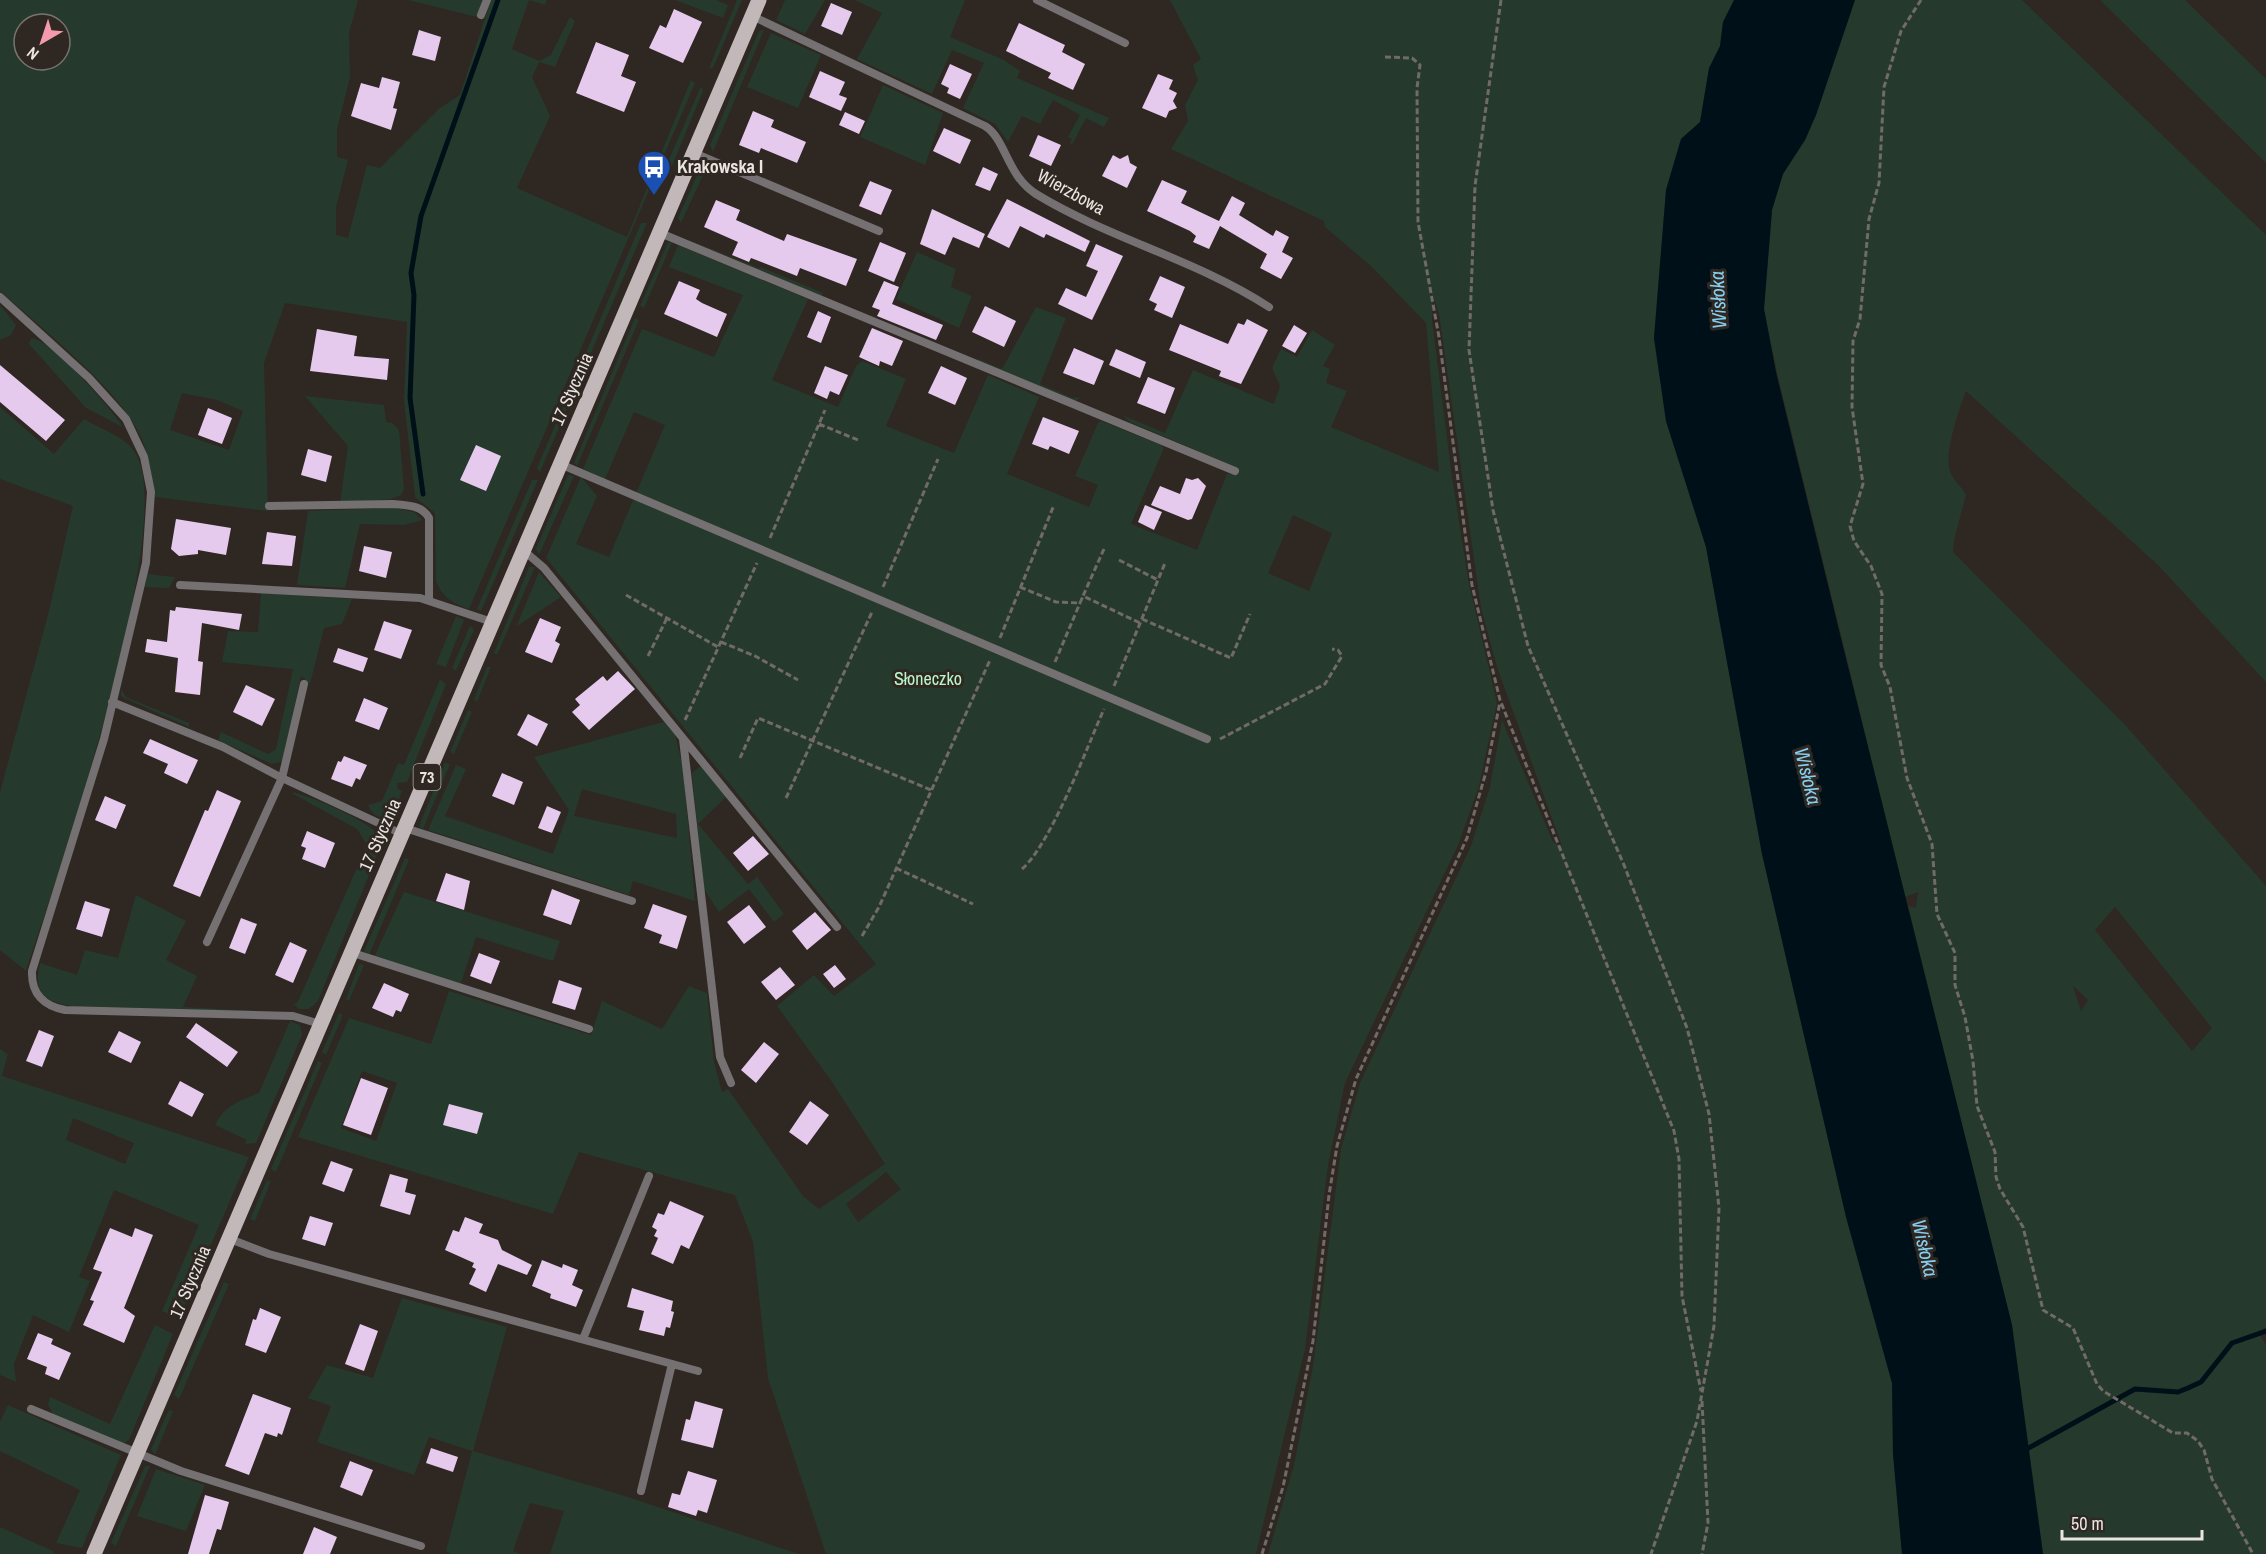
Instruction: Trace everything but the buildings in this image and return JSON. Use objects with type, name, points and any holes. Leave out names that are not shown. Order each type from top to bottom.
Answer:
[{"type":"main road","name":"17 Stycznia","points":[[94,1554],[759,0]]},
{"type":"lane","points":[[482,15],[487,0]]},
{"type":"lane","points":[[1037,0],[1125,43]]},
{"type":"lane","name":"Wierzbowa","points":[[753,16],[985,126],[994,133],[1016,176],[1032,192],[1093,223],[1234,287],[1269,307]]},
{"type":"lane","points":[[694,153],[879,231]]},
{"type":"lane","points":[[660,233],[1235,471]]},
{"type":"lane","points":[[0,297],[112,401],[132,429],[144,457],[152,508],[146,563],[93,778],[32,972],[36,993],[50,1005],[65,1010],[293,1017],[320,1024]]},
{"type":"lane","points":[[560,464],[1207,739]]},
{"type":"lane","points":[[269,506],[400,504],[420,509],[429,519],[429,600]]},
{"type":"lane","points":[[523,550],[544,568],[837,927]]},
{"type":"lane","points":[[180,585],[391,595],[429,600],[492,622]]},
{"type":"lane","points":[[207,942],[282,778],[304,684]]},
{"type":"lane","points":[[112,702],[223,747],[282,778],[404,831],[632,901]]},
{"type":"lane","points":[[683,738],[720,1057],[731,1083]]},
{"type":"lane","points":[[350,952],[589,1029]]},
{"type":"lane","points":[[583,1339],[648,1176]]},
{"type":"lane","points":[[230,1239],[269,1254],[698,1371]]},
{"type":"lane","points":[[641,1491],[672,1364]]},
{"type":"lane","points":[[31,1408],[181,1471],[421,1546]]},
{"type":"path","points":[[1501,0],[1474,186],[1469,350],[1492,510],[1528,646],[1624,865],[1687,1029],[1709,1114],[1719,1208],[1714,1326],[1696,1421],[1651,1554]]},
{"type":"path","points":[[1921,0],[1901,31],[1884,87],[1879,183],[1869,219],[1860,319],[1853,341],[1852,406],[1863,484],[1852,515],[1850,534],[1870,566],[1882,594],[1881,665],[1890,687],[1907,778],[1932,844],[1937,914],[1955,953],[1954,985],[1965,1017],[1973,1061],[1977,1106],[1995,1152],[1996,1177],[2000,1189],[2018,1216],[2025,1233],[2040,1304],[2048,1314],[2066,1322],[2073,1328],[2097,1384],[2103,1391],[2173,1433],[2187,1433],[2198,1441],[2204,1450],[2212,1479],[2253,1554]]},
{"type":"path","points":[[1385,57],[1412,58],[1420,64],[1417,88],[1418,222],[1439,336],[1472,585],[1500,700],[1674,1131],[1679,1159],[1682,1296],[1701,1395],[1708,1523],[1702,1554]]},
{"type":"path","points":[[685,720],[764,551],[825,410]]},
{"type":"path","points":[[819,424],[858,441]]},
{"type":"path","points":[[786,798],[878,599],[938,459]]},
{"type":"path","points":[[862,936],[896,868],[995,649],[1054,505]]},
{"type":"path","points":[[1050,672],[1104,549]]},
{"type":"path","points":[[1119,560],[1158,580]]},
{"type":"path","points":[[1022,869],[1032,860],[1050,827],[1109,697],[1165,563]]},
{"type":"path","points":[[1020,587],[1056,602],[1080,603]]},
{"type":"path","points":[[626,595],[718,647]]},
{"type":"path","points":[[1083,596],[1231,658],[1250,614]]},
{"type":"path","points":[[648,656],[667,618]]},
{"type":"path","points":[[721,642],[755,656],[798,680]]},
{"type":"path","points":[[1207,739],[1222,739],[1302,697],[1329,680],[1342,656],[1338,650],[1332,649]]},
{"type":"path","points":[[1262,1554],[1283,1487],[1313,1341],[1329,1195],[1337,1146],[1356,1079],[1467,838],[1486,772],[1500,700]]},
{"type":"path","points":[[740,758],[758,718],[932,790]]},
{"type":"path","points":[[896,868],[973,904]]},
{"type":"green space","points":[[0,0],[358,0],[349,33],[350,77],[337,130],[337,157],[348,160],[336,207],[336,235],[348,238],[367,165],[380,168],[440,108],[460,95],[491,0],[529,0],[512,49],[539,61],[551,55],[570,17],[575,21],[555,67],[539,62],[532,77],[550,116],[517,188],[627,237],[691,80],[695,83],[469,609],[449,599],[436,581],[435,513],[415,497],[404,401],[407,322],[285,303],[264,363],[268,511],[155,497],[146,450],[130,417],[97,378],[0,291]],"holes":[[[182,393],[217,400],[243,411],[229,450],[170,430]]]},
{"type":"green space","points":[[408,0],[483,0],[477,17]]},
{"type":"green space","points":[[529,0],[547,0],[545,5]]},
{"type":"green space","points":[[675,0],[716,0],[728,5],[723,18]]},
{"type":"green space","points":[[737,0],[742,0],[713,68],[709,68]]},
{"type":"green space","points":[[785,0],[825,0],[805,34],[776,20]]},
{"type":"green space","points":[[855,0],[965,0],[950,37],[1004,60],[1020,71],[1017,78],[1109,118],[1104,127],[1086,118],[1073,143],[1069,145],[1072,139],[1068,137],[1080,115],[1053,100],[1040,124],[1022,116],[1008,142],[995,124],[963,108],[984,63],[952,50],[932,94],[857,59],[882,13]]},
{"type":"green space","name":"Słoneczko","points":[[1170,0],[1734,0],[1723,22],[1720,46],[1709,69],[1700,122],[1681,139],[1666,190],[1654,338],[1666,421],[1706,547],[1762,854],[1846,1217],[1892,1383],[1893,1454],[1902,1554],[1268,1554],[1294,1465],[1313,1366],[1341,1149],[1360,1083],[1471,846],[1490,787],[1502,720],[1553,842],[1562,846],[1498,670],[1481,608],[1439,314],[1433,296],[1432,320],[1452,477],[1469,584],[1497,703],[1479,786],[1459,843],[1345,1083],[1328,1165],[1305,1349],[1256,1554],[826,1554],[768,1378],[753,1242],[735,1195],[579,1152],[553,1214],[298,1137],[349,1018],[431,1044],[449,991],[591,1035],[602,1001],[662,1029],[689,986],[707,993],[714,1062],[722,1092],[728,1089],[803,1196],[819,1209],[885,1164],[830,1079],[777,1006],[814,975],[834,996],[876,964],[546,558],[581,477],[597,496],[576,544],[609,557],[665,425],[634,412],[605,479],[583,469],[642,329],[714,357],[743,295],[669,267],[678,245],[808,299],[772,380],[838,407],[856,366],[862,361],[906,379],[886,426],[954,453],[988,375],[1039,397],[1007,474],[1089,507],[1098,485],[1075,476],[1098,423],[1101,421],[1161,445],[1164,448],[1131,524],[1197,550],[1227,474],[1235,474],[1238,468],[1130,422],[1122,415],[1165,433],[1193,370],[1274,404],[1280,386],[1272,368],[1281,349],[1297,357],[1312,330],[1335,345],[1323,366],[1330,369],[1326,383],[1347,391],[1331,427],[1439,472],[1426,323],[1371,266],[1325,227],[1324,221],[1171,149],[1188,121],[1185,105],[1198,80],[1193,65],[1201,59]],"holes":[[[1293,515],[1332,533],[1309,591],[1268,573]],[[362,1071],[397,1083],[376,1141],[341,1128]],[[886,1172],[901,1189],[858,1222],[846,1204]]]},
{"type":"green space","points":[[1855,0],[2022,0],[2266,235],[2266,682],[2159,566],[1966,391],[1953,431],[1949,463],[1951,475],[1966,495],[1953,552],[2127,727],[2266,886],[2266,1329],[2264,1328],[2260,1335],[2266,1345],[2266,1554],[2043,1554],[2012,1325],[1908,906],[1916,908],[1918,892],[1905,897],[1778,377],[1764,309],[1772,210],[1783,174],[1805,140],[1816,115]],"holes":[[[2115,907],[2212,1028],[2192,1051],[2095,930]],[[2073,986],[2088,1000],[2081,1011]]]},
{"type":"green space","points":[[2100,0],[2185,0],[2266,79],[2266,163]]},
{"type":"green space","points":[[764,30],[713,152],[710,145],[759,31]]},
{"type":"green space","points":[[771,33],[821,55],[798,108],[747,87]]},
{"type":"green space","points":[[883,85],[943,113],[925,165],[860,137]]},
{"type":"green space","points":[[701,86],[703,91],[672,166],[667,164]]},
{"type":"green space","points":[[705,171],[681,223],[678,218],[698,173]]},
{"type":"green space","points":[[641,223],[647,223],[540,472],[537,468]]},
{"type":"green space","points":[[682,237],[823,293],[822,296]]},
{"type":"green space","points":[[668,242],[672,243],[644,308],[640,306]]},
{"type":"green space","points":[[917,252],[956,269],[951,287],[972,296],[959,328],[896,299]]},
{"type":"green space","points":[[0,305],[16,325],[11,335],[0,340]]},
{"type":"green space","points":[[1036,307],[1066,318],[1040,384],[1073,398],[1081,397],[1076,401],[978,361],[978,359],[1002,369]]},
{"type":"green space","points":[[635,318],[639,320],[577,466],[574,463]]},
{"type":"green space","points":[[31,338],[40,341],[66,362],[94,391],[123,427],[86,408],[29,344]]},
{"type":"green space","points":[[305,396],[384,405],[386,422],[392,423],[399,430],[404,489],[401,495],[391,499],[340,503],[348,446]]},
{"type":"green space","points":[[0,407],[54,454],[84,419],[120,438],[136,454],[145,493],[141,553],[108,707],[85,788],[26,971],[0,950],[0,792],[48,615],[73,506],[0,479]]},
{"type":"green space","points":[[568,475],[574,476],[539,555],[536,549]]},
{"type":"green space","points":[[532,480],[538,480],[481,611],[477,609]]},
{"type":"green space","points":[[396,508],[414,512],[422,520],[404,525],[360,524],[345,588],[297,585],[308,511]]},
{"type":"green space","points":[[529,567],[535,567],[497,655],[494,653]]},
{"type":"green space","points":[[539,572],[561,597],[517,626],[517,625]]},
{"type":"green space","points":[[147,574],[175,577],[169,588],[145,587]]},
{"type":"green space","points":[[261,593],[352,599],[342,624],[324,628],[310,684],[301,676],[283,758],[281,762],[272,764],[218,740],[221,732],[268,754],[276,749],[293,669],[222,662],[228,631],[258,632]]},
{"type":"green space","points":[[456,616],[464,620],[446,667],[436,664]]},
{"type":"green space","points":[[470,626],[474,630],[456,671],[452,668]]},
{"type":"green space","points":[[487,667],[491,667],[477,702],[474,699]]},
{"type":"green space","points":[[440,679],[446,684],[407,782],[397,783],[398,789],[402,791],[392,817],[378,816],[368,805],[382,801],[398,763],[404,765]]},
{"type":"green space","points":[[121,689],[126,697],[189,723],[189,727],[126,699],[121,696]]},
{"type":"green space","points":[[468,710],[472,712],[454,754],[450,752]]},
{"type":"green space","points":[[664,722],[675,735],[683,767],[695,901],[633,881],[629,895],[428,830],[456,765],[466,769],[445,816],[553,854],[569,810],[534,757]],"holes":[[[582,789],[676,814],[677,838],[574,816]]]},
{"type":"green space","points":[[445,763],[450,764],[423,829],[419,826]]},
{"type":"green space","points":[[701,766],[726,797],[698,824],[748,884],[757,877],[784,914],[774,922],[749,889],[719,912],[704,889],[692,773]]},
{"type":"green space","points":[[293,792],[355,818],[367,825],[383,840],[318,1001],[309,1009],[299,1009],[293,1004],[297,1003],[300,997],[367,845],[357,829]]},
{"type":"green space","points":[[405,858],[409,860],[369,955],[364,951]]},
{"type":"green space","points":[[404,892],[560,941],[553,961],[476,937],[460,986],[374,957]]},
{"type":"green space","points":[[136,895],[186,921],[166,960],[197,976],[183,1007],[276,1012],[73,1006],[48,999],[40,989],[38,982],[40,963],[77,975],[85,950],[118,958]]},
{"type":"green space","points":[[359,964],[364,965],[349,1001],[346,999]]},
{"type":"green space","points":[[339,1013],[343,1015],[326,1055],[322,1052]]},
{"type":"green space","points":[[290,1021],[300,1025],[302,1035],[256,1143],[245,1144],[247,1140],[215,1125],[228,1108],[259,1093]]},
{"type":"green space","points":[[0,1049],[8,1054],[2,1076],[249,1157],[179,1318],[162,1311],[199,1225],[114,1190],[79,1277],[90,1281],[69,1332],[33,1315],[14,1364],[16,1382],[0,1375]],"holes":[[[73,1118],[134,1143],[125,1164],[66,1140]]]},
{"type":"green space","points":[[318,1061],[322,1063],[276,1172],[271,1169]]},
{"type":"green space","points":[[267,1180],[271,1181],[255,1221],[250,1219]]},
{"type":"green space","points":[[224,1282],[229,1284],[179,1399],[174,1395]]},
{"type":"green space","points":[[402,1298],[507,1327],[473,1451],[625,1496],[799,1554],[550,1554],[564,1511],[530,1503],[513,1551],[521,1554],[451,1554],[446,1551],[472,1451],[429,1437],[414,1475],[317,1442],[331,1406],[308,1398],[327,1365],[373,1378]]},
{"type":"green space","points":[[155,1325],[173,1334],[129,1440],[124,1443],[53,1414],[48,1405],[50,1397],[110,1424]]},
{"type":"green space","points":[[8,1405],[121,1455],[82,1548],[56,1543],[80,1490],[0,1451],[0,1422]]},
{"type":"green space","points":[[169,1410],[173,1411],[155,1455],[151,1449]]},
{"type":"green space","points":[[145,1466],[150,1466],[116,1546],[111,1543]]},
{"type":"green space","points":[[156,1469],[205,1485],[186,1531],[137,1516]]},
{"type":"green space","points":[[0,1527],[53,1551],[55,1554],[0,1554]]},
{"type":"water","name":"Wisłoka","points":[[1734,0],[1855,0],[1816,115],[1805,140],[1783,174],[1772,210],[1764,309],[1776,372],[2012,1325],[2043,1554],[1902,1554],[1893,1454],[1892,1383],[1846,1217],[1762,854],[1706,547],[1666,421],[1654,338],[1666,190],[1681,139],[1700,122],[1709,68],[1720,46],[1723,22]]},
{"type":"waterway","points":[[423,494],[410,398],[414,295],[411,273],[421,216],[498,0]]},
{"type":"waterway","points":[[2025,1450],[2135,1389],[2178,1392],[2201,1382],[2232,1343],[2266,1331]]},
{"type":"place","name":"Krakowska I","points":[[654,196]]}]
